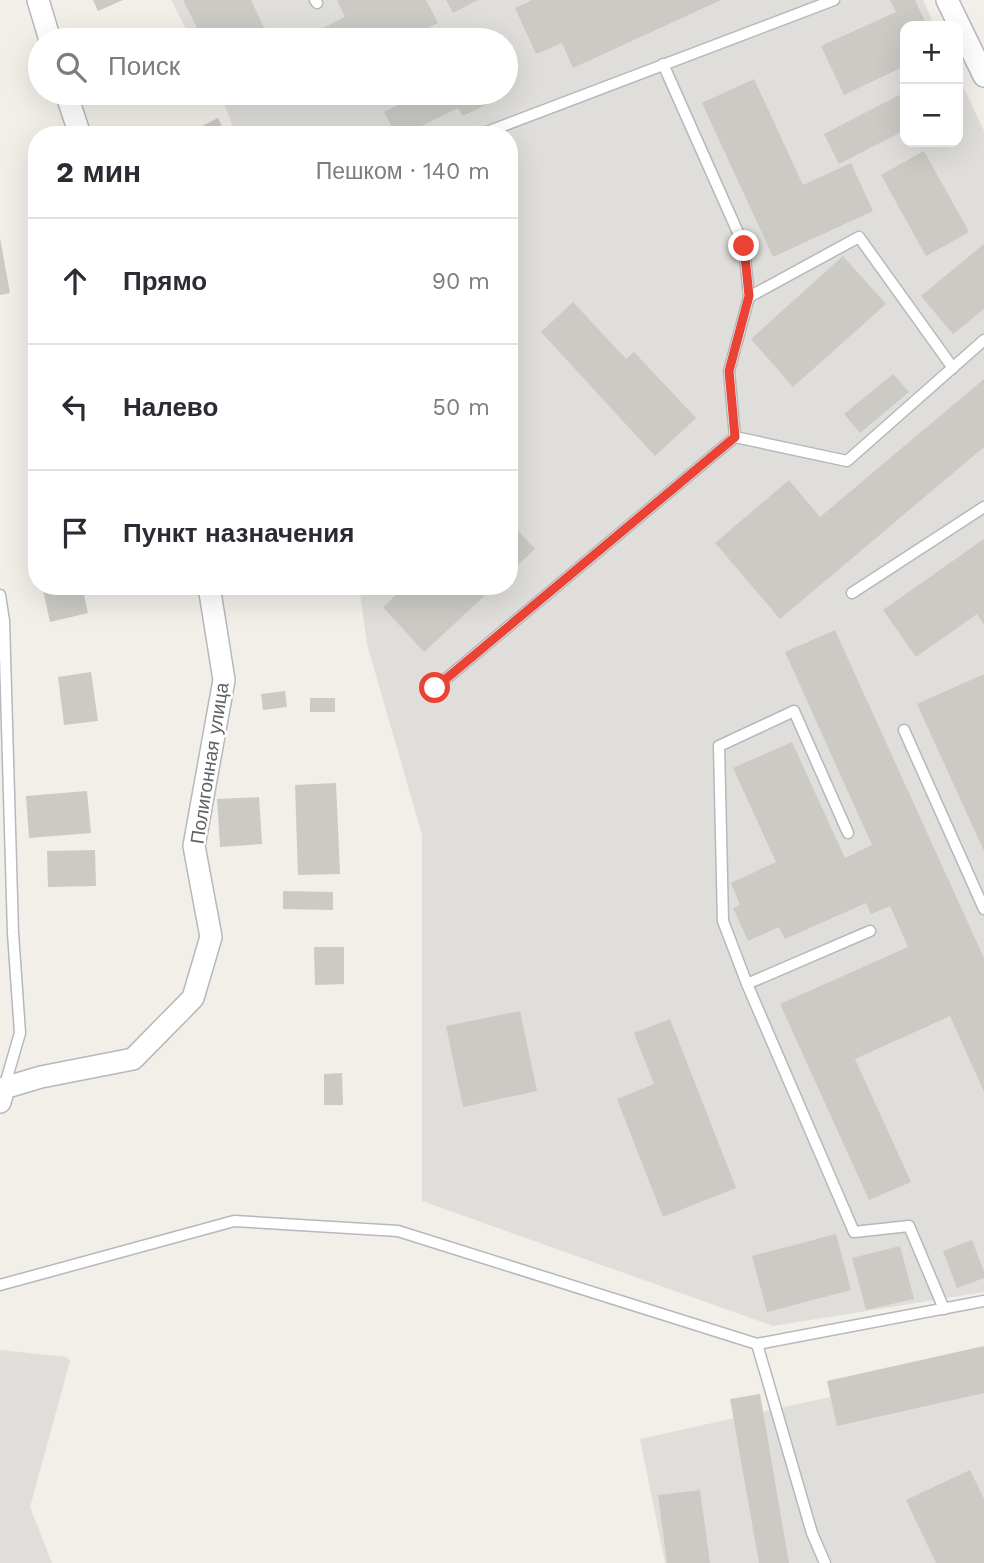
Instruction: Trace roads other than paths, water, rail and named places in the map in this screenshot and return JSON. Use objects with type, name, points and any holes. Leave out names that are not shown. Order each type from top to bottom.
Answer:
[{"type":"street","points":[[38,0],[46,28]]},
{"type":"street","points":[[947,0],[984,76]]},
{"type":"street","points":[[70,105],[77,126]]},
{"type":"street","name":"Полигонная улица","points":[[2,1095],[41,1077],[133,1059],[193,998],[211,937],[194,846],[224,680],[210,595]]},
{"type":"lane","points":[[502,126],[834,0]]},
{"type":"lane","points":[[663,64],[744,246],[749,296],[729,371],[735,437]]},
{"type":"lane","points":[[749,296],[859,237],[953,368]]},
{"type":"lane","points":[[735,437],[847,461],[984,340]]},
{"type":"lane","points":[[435,688],[735,437]]},
{"type":"lane","points":[[852,593],[984,507]]},
{"type":"lane","points":[[0,595],[4,621],[13,933],[20,1033],[2,1095]]},
{"type":"lane","points":[[848,833],[794,711],[719,746],[723,921],[747,984],[854,1232],[909,1226],[944,1308]]},
{"type":"lane","points":[[904,730],[984,909]]},
{"type":"lane","points":[[747,984],[870,931]]},
{"type":"lane","points":[[0,1285],[234,1221],[398,1231],[757,1344],[984,1301]]},
{"type":"lane","points":[[757,1344],[812,1533],[825,1563]]}]
